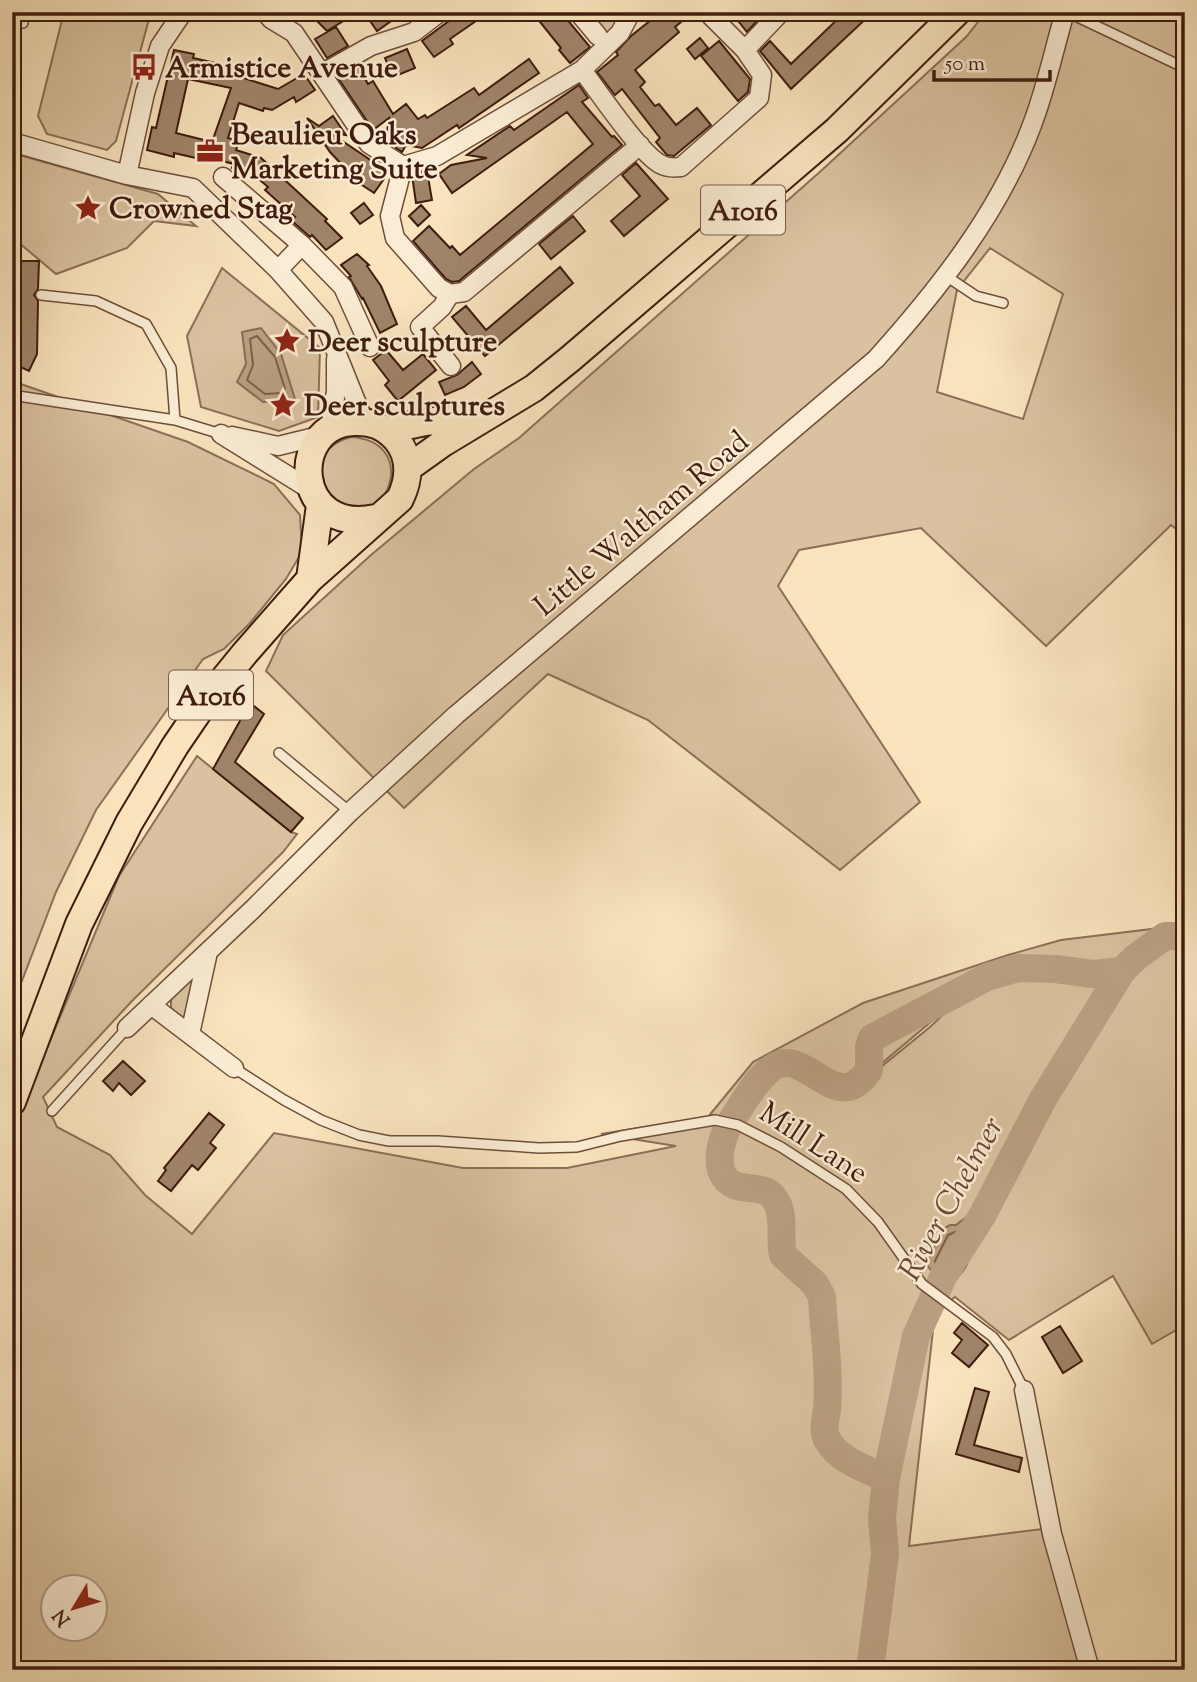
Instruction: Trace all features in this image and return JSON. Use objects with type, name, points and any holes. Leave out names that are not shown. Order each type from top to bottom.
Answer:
[{"type":"main road","name":"A1016","points":[[12,1102],[79,924],[129,823],[205,702],[310,579],[400,499],[407,484],[408,468],[443,443],[534,388],[827,139],[957,12]]},
{"type":"main road","name":"A1016","points":[[327,432],[346,422],[376,426],[488,415]]},
{"type":"main road","points":[[376,426],[402,447],[408,468]]},
{"type":"main road","points":[[310,579],[316,498],[307,471],[312,451],[327,432]]},
{"type":"main road","points":[[316,498],[332,514],[346,520],[361,522],[376,519]]},
{"type":"street","points":[[127,175],[145,93],[160,46],[183,12]]},
{"type":"street","points":[[265,12],[271,19],[294,33],[369,144],[402,166]]},
{"type":"street","points":[[323,73],[371,46],[414,32],[440,12]]},
{"type":"street","points":[[578,12],[598,36]]},
{"type":"street","points":[[402,166],[436,156],[582,70],[620,33],[631,12]]},
{"type":"street","points":[[582,70],[640,145],[658,163],[670,168],[681,167],[759,98],[762,75],[745,50],[707,12]]},
{"type":"street","points":[[745,50],[781,12]]},
{"type":"street","name":"Little Waltham Road","points":[[127,1028],[350,812],[456,715],[867,368],[909,323],[946,276],[1006,180],[1032,125],[1066,12]]},
{"type":"street","points":[[12,142],[127,175],[193,188],[278,270],[324,322],[337,354],[376,426]]},
{"type":"street","points":[[402,166],[390,216],[395,238],[439,288],[450,294],[464,292],[640,145]]},
{"type":"street","points":[[223,177],[302,245],[343,287],[370,347]]},
{"type":"street","points":[[278,270],[302,245]]},
{"type":"street","points":[[450,294],[442,307],[420,327],[451,366]]},
{"type":"street","points":[[221,434],[278,446],[327,432],[336,391],[337,354]]},
{"type":"street","points":[[221,434],[316,498]]},
{"type":"street","points":[[190,1034],[208,952]]},
{"type":"street","name":"Mill Lane","points":[[151,1005],[234,1068]]},
{"type":"street","name":"Mill Lane","points":[[1024,1390],[1052,1534],[1090,1670]]},
{"type":"lane","points":[[1066,12],[1185,68]]},
{"type":"lane","points":[[12,20],[23,23]]},
{"type":"lane","points":[[946,276],[976,296],[1003,303]]},
{"type":"lane","points":[[41,295],[96,302],[146,324],[171,368],[175,420]]},
{"type":"lane","points":[[12,393],[175,420],[221,434]]},
{"type":"lane","points":[[279,753],[350,812]]},
{"type":"lane","points":[[52,1111],[127,1028]]},
{"type":"lane","name":"Mill Lane","points":[[234,1068],[321,1120],[359,1135],[389,1141],[438,1141],[539,1148],[578,1147],[621,1136],[715,1120],[738,1125],[781,1147],[846,1189],[885,1231],[922,1284],[993,1337],[1006,1354],[1024,1390]]},
{"type":"shaded area","points":[[64,12],[116,12],[149,19],[116,141],[107,150],[47,134],[38,116]]},
{"type":"shaded area","points":[[586,12],[625,12],[599,49],[594,43]]},
{"type":"shaded area","points":[[986,12],[1185,12],[1185,536],[1171,525],[1046,646],[921,528],[799,550],[778,586],[920,802],[840,870],[648,720],[548,674],[404,808],[266,671],[283,635],[371,555],[474,469],[519,438],[822,170],[966,37]],"holes":[[[990,248],[1063,294],[1023,419],[937,392],[957,290]]]},
{"type":"shaded area","points":[[12,153],[158,194],[196,226],[154,221],[127,248],[56,274],[12,237]]},
{"type":"shaded area","points":[[222,268],[320,348],[318,417],[279,431],[201,407],[187,336]]},
{"type":"shaded area","points":[[12,381],[188,442],[274,484],[300,515],[302,552],[286,579],[250,623],[224,649],[203,659],[96,810],[56,892],[12,1007]]},
{"type":"shaded area","points":[[351,437],[371,442],[384,451],[390,464],[391,478],[386,492],[378,503],[366,509],[353,509],[328,498],[320,476],[320,463],[325,452],[334,444]]},
{"type":"shaded area","points":[[197,756],[291,832],[297,834],[283,852],[132,1001],[43,1097],[57,1127],[110,1155],[145,1195],[192,1234],[274,1133],[463,1168],[567,1168],[676,1146],[601,1134],[708,1117],[753,1062],[863,1003],[1061,940],[1185,925],[1185,1325],[1152,1344],[1113,1276],[1009,1340],[955,1297],[935,1312],[909,1546],[1042,1529],[1081,1670],[12,1670],[12,1132],[119,876]],"holes":[[[971,988],[930,1027],[876,1071],[837,1083],[875,1069]]]},
{"type":"shaded area","points":[[197,973],[183,1019],[171,1008],[171,999]]},
{"type":"water","points":[[261,328],[281,354],[295,399],[263,402],[237,382],[246,364],[242,332]]},
{"type":"water","points":[[970,1214],[985,1219],[974,1237],[966,1267],[953,1282],[941,1278],[926,1264],[942,1230],[956,1225]]},
{"type":"building","points":[[308,12],[358,12],[327,31]]},
{"type":"building","points":[[364,12],[404,12],[377,31]]},
{"type":"building","points":[[461,12],[489,12],[450,39],[453,44],[434,57],[422,41]]},
{"type":"building","points":[[532,12],[561,12],[590,47],[570,63]]},
{"type":"building","points":[[661,12],[693,12],[675,27],[679,32],[635,70],[645,82],[640,87],[655,106],[659,104],[676,125],[697,108],[711,125],[674,156],[667,155],[656,142],[660,138],[622,89],[615,95],[597,72],[618,55],[616,52],[631,36]]},
{"type":"building","points":[[731,12],[749,12],[756,22],[747,32]]},
{"type":"building","points":[[845,12],[873,12],[791,89],[760,51],[770,41],[791,64]]},
{"type":"building","points":[[336,27],[348,46],[327,58],[315,39]]},
{"type":"building","points":[[700,38],[708,48],[695,59],[687,49]]},
{"type":"building","points":[[719,41],[750,79],[748,92],[738,101],[701,56]]},
{"type":"building","points":[[407,49],[415,68],[393,77],[385,58]]},
{"type":"building","points":[[174,50],[216,63],[215,69],[278,89],[304,74],[315,90],[296,102],[294,97],[272,110],[264,108],[263,111],[239,103],[228,138],[239,141],[236,150],[261,158],[327,219],[325,221],[342,238],[326,250],[312,235],[310,237],[292,221],[295,217],[265,190],[268,187],[254,175],[232,168],[234,164],[197,155],[196,158],[174,153],[174,157],[147,150],[152,127],[156,128]],"holes":[[[188,79],[231,88],[212,142],[176,133]]]},
{"type":"building","points":[[529,59],[539,73],[459,128],[457,125],[422,148],[406,145],[402,152],[396,148],[397,142],[386,140],[389,118],[373,130],[338,78],[358,66],[368,84],[373,81],[393,114],[406,104],[418,119],[425,115],[427,118],[474,88],[479,95]]},
{"type":"building","points":[[579,85],[588,98],[582,102],[622,145],[459,281],[446,279],[413,241],[429,226],[460,255],[593,144],[567,112],[452,193],[439,174],[451,165],[487,158],[467,155],[510,126],[514,130]]},
{"type":"building","points":[[333,116],[346,135],[329,132],[369,159],[386,176],[374,193],[359,183],[330,152],[307,118],[319,126]]},
{"type":"building","points":[[636,163],[668,199],[624,236],[611,221],[640,196],[622,175]]},
{"type":"building","points":[[427,171],[432,200],[416,203],[412,175]]},
{"type":"building","points":[[364,203],[373,215],[360,224],[351,213]]},
{"type":"building","points":[[421,205],[430,215],[418,226],[409,216]]},
{"type":"building","points":[[573,216],[585,231],[551,259],[539,244]]},
{"type":"building","points":[[357,254],[369,265],[367,266],[381,286],[397,324],[380,333],[349,277],[351,276],[341,265]]},
{"type":"building","points":[[12,261],[39,261],[38,289],[34,295],[38,301],[37,354],[29,371],[12,363]]},
{"type":"building","points":[[560,267],[573,283],[485,356],[452,317],[466,306],[486,330]]},
{"type":"building","points":[[386,350],[403,370],[423,354],[436,370],[398,401],[385,385],[389,381],[373,360]]},
{"type":"building","points":[[472,362],[481,374],[464,387],[445,395],[439,382],[457,375]]},
{"type":"building","points":[[250,703],[264,714],[235,762],[303,818],[291,832],[213,769]]},
{"type":"building","points":[[123,1061],[145,1081],[131,1095],[119,1083],[113,1091],[103,1081]]},
{"type":"building","points":[[209,1113],[224,1125],[210,1143],[216,1148],[198,1170],[192,1165],[171,1191],[158,1181],[166,1170],[164,1168]]},
{"type":"building","points":[[962,1323],[988,1345],[969,1367],[952,1353],[962,1340],[954,1333]]},
{"type":"building","points":[[1060,1326],[1082,1361],[1063,1373],[1042,1337]]},
{"type":"building","points":[[975,1388],[989,1392],[974,1445],[1022,1458],[1019,1472],[956,1454]]},
{"type":"waterway","name":"River Chelmer","points":[[870,1670],[885,1554],[882,1518],[886,1478],[916,1336],[944,1275],[982,1216],[1043,1099],[1122,971],[1165,936],[1185,936]]},
{"type":"waterway","name":"River Chelmer","points":[[886,1478],[846,1459],[833,1448],[826,1437],[824,1426],[828,1382],[822,1297],[815,1284],[783,1255],[781,1215],[774,1198],[762,1190],[731,1183],[724,1177],[720,1158],[727,1128],[753,1088],[773,1067],[791,1064],[836,1086],[847,1087],[858,1083],[869,1070],[869,1047],[872,1038],[987,977],[1018,968],[1093,974],[1122,971]]},
{"type":"place","name":"Armistice Avenue","points":[[144,67]]},
{"type":"place","name":"Beaulieu Oaks Marketing Suite","points":[[210,151]]},
{"type":"place","name":"Crowned Stag","points":[[88,208]]},
{"type":"place","name":"Deer sculpture","points":[[287,341]]},
{"type":"place","name":"Deer sculptures","points":[[283,405]]}]
